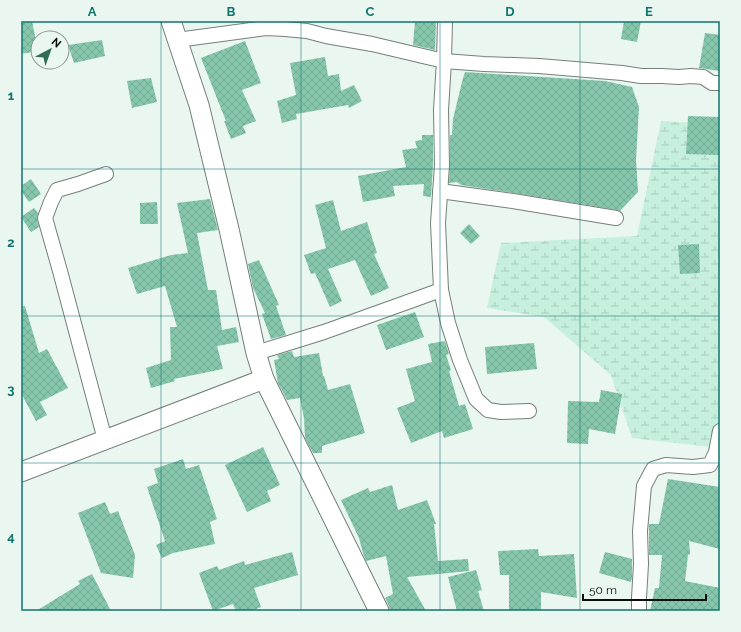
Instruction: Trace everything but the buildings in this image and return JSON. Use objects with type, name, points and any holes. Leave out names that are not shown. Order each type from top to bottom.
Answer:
[{"type":"street","points":[[171,21],[200,113],[230,229],[256,353],[264,379],[379,611]]},
{"type":"street","points":[[445,21],[441,110],[442,165],[438,223],[441,290],[448,323],[460,360],[476,399],[488,410],[501,412],[529,411]]},
{"type":"street","points":[[177,40],[266,28],[285,29],[307,31],[372,44],[444,61],[539,66],[641,76],[691,76],[703,77],[712,83],[720,83]]},
{"type":"street","points":[[105,440],[45,218],[57,190],[106,174]]},
{"type":"street","points":[[440,191],[616,218]]},
{"type":"street","points":[[256,353],[324,332],[441,290]]},
{"type":"street","points":[[21,472],[264,379]]},
{"type":"street","points":[[639,611],[641,564],[640,531],[644,486],[653,469],[666,464],[693,467],[710,465],[716,452],[720,431]]},
{"type":"green space","points":[[661,121],[720,124],[720,448],[632,438],[611,375],[544,317],[487,308],[501,243],[637,236]]}]
